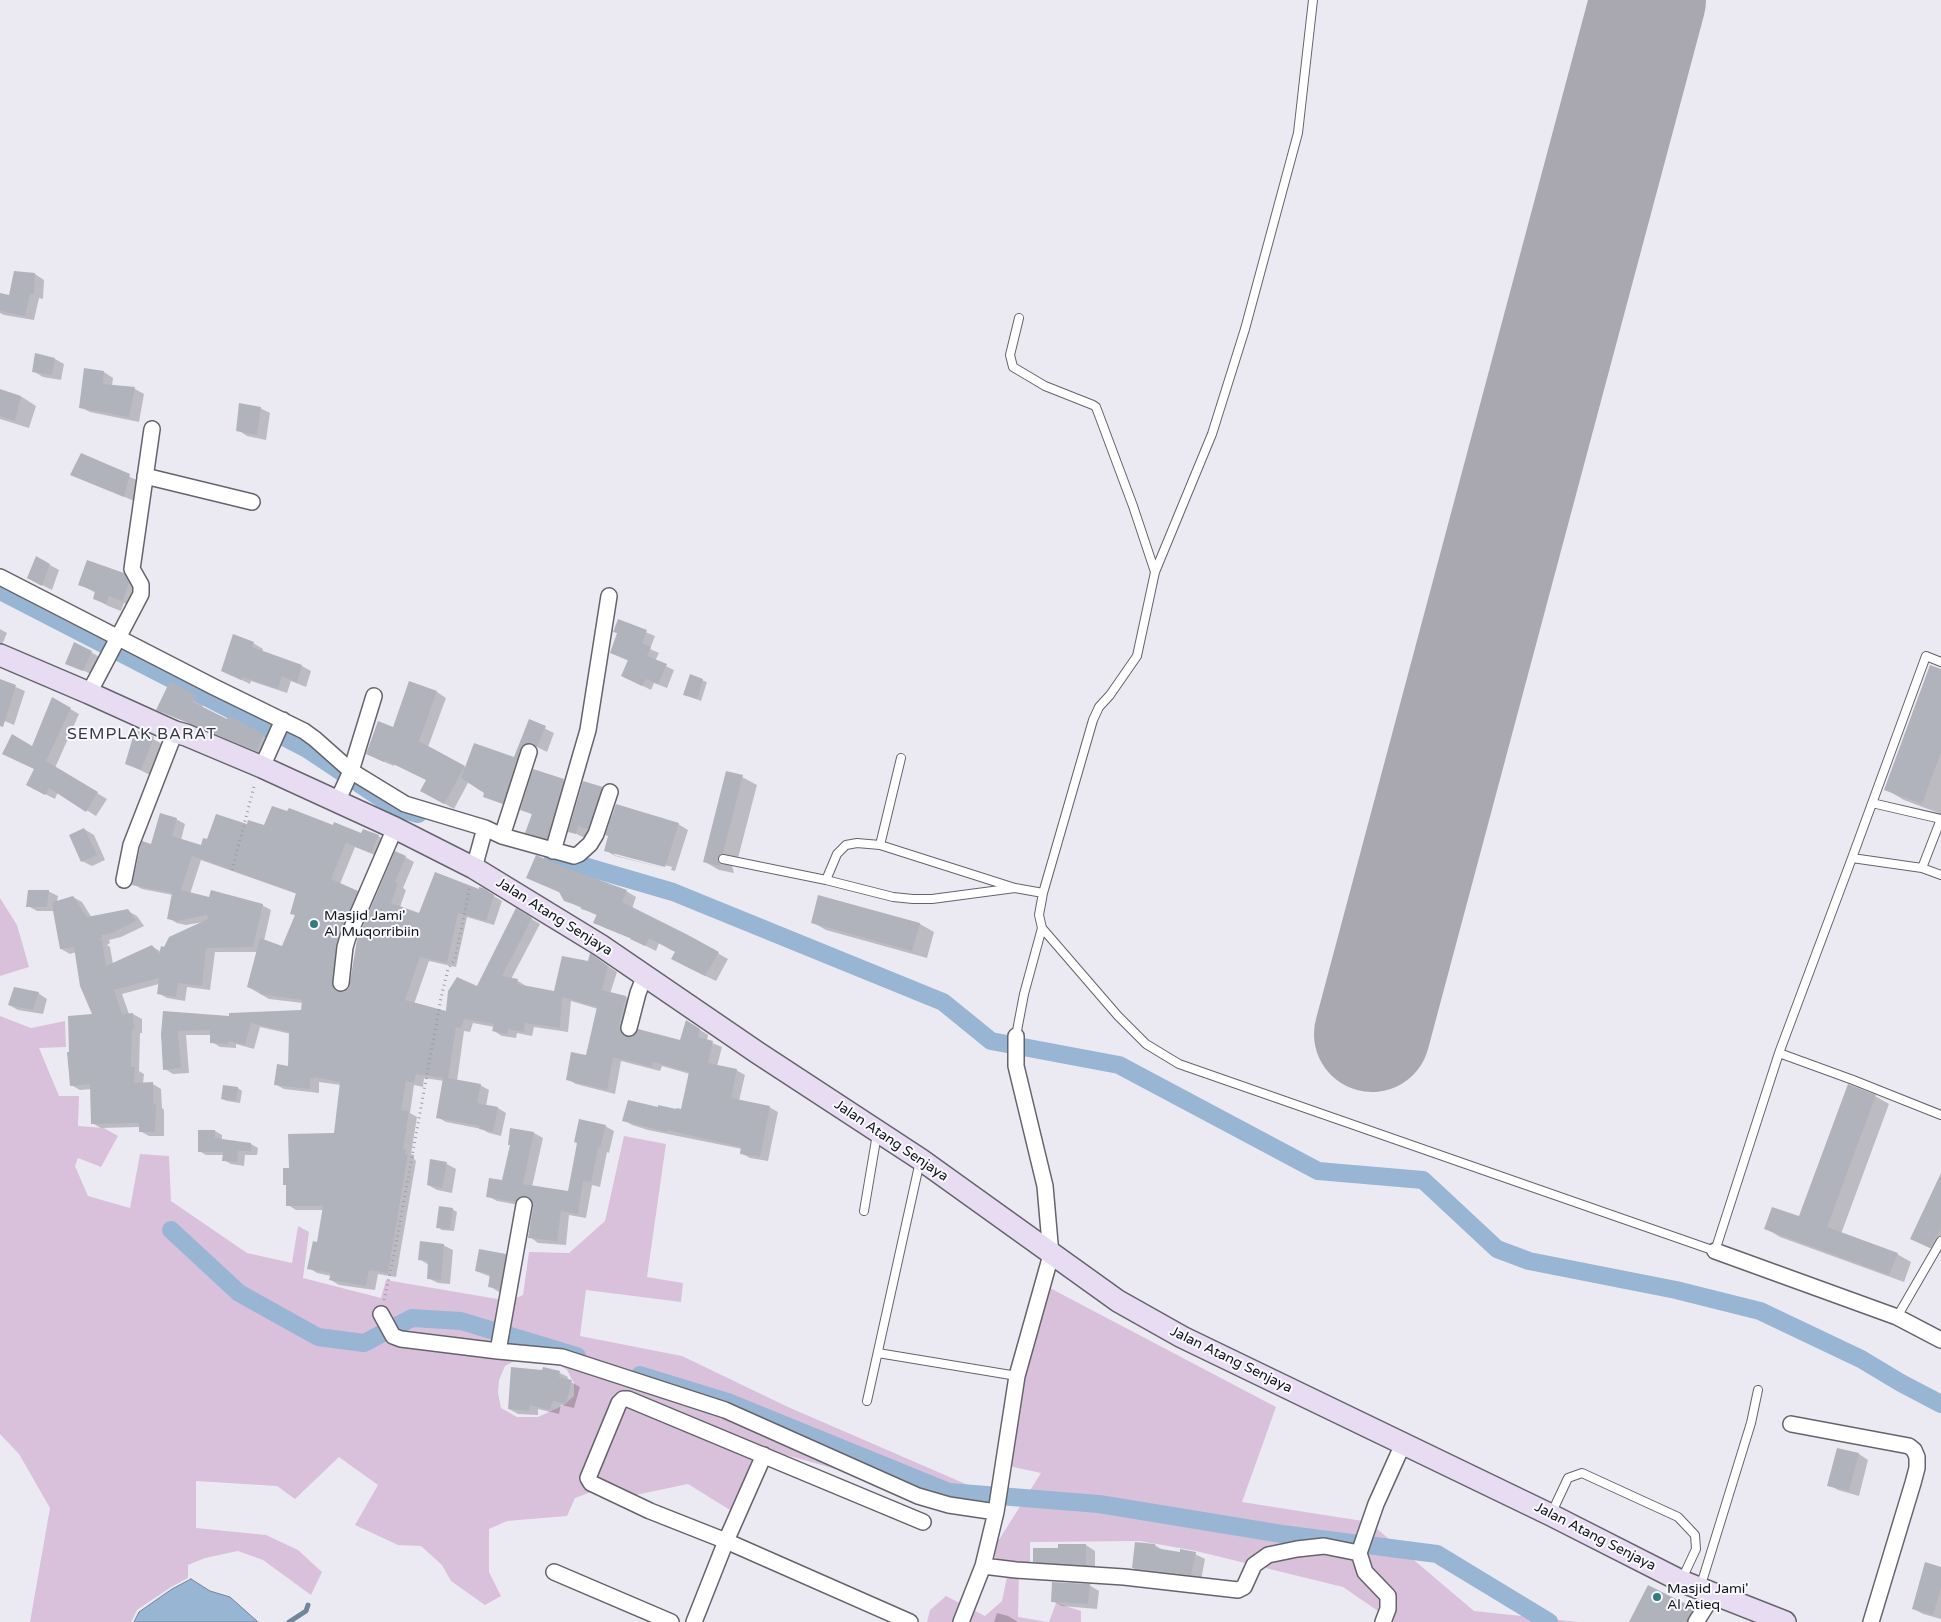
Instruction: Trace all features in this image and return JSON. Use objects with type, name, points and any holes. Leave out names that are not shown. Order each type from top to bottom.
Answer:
[{"type":"main road","name":"Jalan Atang Senjaya","points":[[0,655],[175,732],[338,798],[395,828],[477,859],[685,1004],[920,1159],[1118,1301],[1182,1337],[1698,1588],[1785,1622]]},
{"type":"street","points":[[89,693],[142,590],[132,569],[152,429]]},
{"type":"street","points":[[145,476],[252,502]]},
{"type":"street","points":[[0,577],[315,739],[350,773],[405,804],[502,836],[574,856],[590,844],[596,834],[610,792]]},
{"type":"street","points":[[553,851],[588,730],[609,596]]},
{"type":"street","points":[[338,798],[350,773],[374,696]]},
{"type":"street","points":[[261,766],[281,723]]},
{"type":"street","points":[[124,880],[131,845],[175,732]]},
{"type":"street","points":[[502,836],[529,752]]},
{"type":"street","points":[[341,983],[348,938],[395,828]]},
{"type":"street","points":[[477,859],[485,830]]},
{"type":"street","points":[[629,1028],[645,975]]},
{"type":"street","points":[[961,1622],[983,1566],[996,1508],[1017,1376],[1052,1255],[1046,1186],[1016,1066],[1016,1036]]},
{"type":"street","points":[[498,1348],[524,1205]]},
{"type":"street","points":[[1715,1251],[1897,1316],[1941,1340]]},
{"type":"street","points":[[381,1314],[393,1336],[557,1356],[745,1418],[918,1496],[949,1505],[996,1508]]},
{"type":"street","points":[[910,1622],[892,1619],[726,1541],[650,1511],[591,1483],[588,1478],[619,1403],[623,1399],[628,1399],[923,1522]]},
{"type":"street","points":[[1791,1424],[1909,1446],[1914,1450],[1917,1457],[1917,1468],[1913,1483],[1870,1622]]},
{"type":"street","points":[[1383,1622],[1388,1609],[1388,1598],[1365,1572],[1360,1551],[1376,1504],[1403,1444]]},
{"type":"street","points":[[694,1622],[726,1541],[764,1455]]},
{"type":"street","points":[[983,1566],[1124,1577],[1238,1590],[1244,1587],[1254,1565],[1260,1559],[1268,1556],[1297,1549],[1324,1546],[1360,1551]]},
{"type":"street","points":[[554,1572],[671,1622]]},
{"type":"street","points":[[1696,1622],[1698,1588]]},
{"type":"lane","points":[[1016,1036],[1024,994],[1042,928],[1040,915],[1043,893],[1093,720],[1099,707],[1110,695],[1137,656],[1155,572],[1212,434],[1248,320],[1298,133],[1313,0]]},
{"type":"lane","points":[[1019,318],[1010,355],[1013,368],[1045,386],[1093,404],[1096,407],[1133,506],[1155,572]]},
{"type":"lane","points":[[1042,928],[1118,1016],[1146,1044],[1179,1064],[1715,1251],[1779,1052],[1926,656],[1941,662]]},
{"type":"lane","points":[[880,845],[901,758]]},
{"type":"lane","points":[[1872,803],[1941,819],[1922,868]]},
{"type":"lane","points":[[826,880],[836,854],[846,845],[857,843],[880,845],[1015,888],[1043,893]]},
{"type":"lane","points":[[1852,858],[1922,868],[1941,875]]},
{"type":"lane","points":[[723,859],[826,880],[893,897],[913,899],[932,899],[1015,888]]},
{"type":"lane","points":[[1779,1052],[1941,1115]]},
{"type":"lane","points":[[864,1211],[877,1130]]},
{"type":"lane","points":[[867,1401],[920,1159]]},
{"type":"lane","points":[[1897,1316],[1941,1241]]},
{"type":"lane","points":[[878,1353],[1017,1376]]},
{"type":"lane","points":[[1698,1588],[1751,1423],[1758,1390]]},
{"type":"lane","points":[[1551,1515],[1568,1478],[1582,1473],[1678,1517],[1695,1535],[1698,1588]]},
{"type":"path","points":[[232,870],[261,766]]},
{"type":"path","points":[[381,1314],[394,1255],[441,998],[448,969],[454,959],[477,859]]},
{"type":"shaded area","points":[[0,898],[17,925],[29,967],[0,976]]},
{"type":"shaded area","points":[[0,1016],[31,1028],[65,1021],[66,1047],[39,1048],[59,1096],[79,1096],[78,1126],[104,1128],[118,1136],[101,1167],[78,1158],[75,1166],[88,1196],[130,1208],[140,1154],[169,1156],[171,1201],[247,1253],[292,1263],[298,1226],[309,1232],[303,1278],[381,1298],[386,1280],[509,1301],[523,1295],[529,1252],[569,1253],[605,1221],[624,1136],[666,1144],[647,1277],[683,1283],[681,1302],[586,1290],[580,1336],[682,1356],[788,1407],[998,1498],[955,1502],[764,1449],[738,1515],[688,1484],[626,1497],[613,1484],[575,1498],[567,1516],[507,1521],[489,1529],[489,1572],[501,1596],[485,1605],[451,1581],[442,1565],[421,1546],[398,1545],[355,1525],[378,1485],[339,1457],[295,1499],[277,1486],[196,1481],[196,1528],[266,1535],[298,1550],[322,1572],[311,1595],[263,1560],[238,1551],[205,1558],[188,1565],[188,1578],[137,1610],[131,1622],[30,1622],[50,1508],[19,1454],[0,1434]],"holes":[[[551,1360],[567,1370],[574,1383],[574,1396],[564,1405],[538,1417],[517,1417],[501,1408],[498,1393],[499,1380],[505,1366],[514,1361]]]},
{"type":"shaded area","points":[[1048,1287],[1276,1407],[1242,1502],[1369,1522],[1474,1611],[1579,1622],[1394,1622],[1343,1587],[1196,1551],[1140,1541],[1030,1542],[1030,1567],[1019,1572],[1018,1617],[1048,1622],[927,1622],[930,1610],[946,1596],[985,1616],[1002,1601],[1007,1577],[992,1551],[1041,1473],[1004,1465]]},
{"type":"shaded area","points":[[1056,1603],[1081,1611],[1081,1622],[1049,1622]]},
{"type":"water","points":[[191,1579],[210,1591],[230,1597],[258,1622],[134,1622],[139,1612],[172,1589]]},
{"type":"building","points":[[14,271],[35,273],[34,294],[30,294],[25,316],[0,311],[0,293],[9,295]]},
{"type":"building","points":[[35,353],[55,358],[52,375],[32,372]]},
{"type":"building","points":[[84,368],[104,371],[103,384],[135,387],[129,417],[79,408]]},
{"type":"building","points":[[0,389],[21,396],[15,421],[0,416]]},
{"type":"building","points":[[239,403],[261,407],[257,435],[236,431]]},
{"type":"building","points":[[81,453],[130,474],[124,497],[70,475]]},
{"type":"building","points":[[36,556],[50,564],[42,586],[27,578]]},
{"type":"building","points":[[87,560],[124,573],[129,583],[123,601],[109,596],[106,604],[93,599],[95,591],[78,585]]},
{"type":"building","points":[[618,619],[647,630],[642,643],[651,647],[647,656],[667,664],[658,684],[646,679],[642,686],[621,676],[628,660],[610,653],[617,633],[613,632]]},
{"type":"building","points":[[233,634],[254,642],[252,647],[302,665],[297,683],[282,676],[278,689],[242,677],[241,680],[221,671]]},
{"type":"building","points":[[74,642],[92,651],[83,671],[65,664]]},
{"type":"building","points":[[1930,665],[1941,669],[1941,752],[1922,804],[1884,790]]},
{"type":"building","points":[[690,674],[703,679],[697,699],[683,695]]},
{"type":"building","points":[[0,679],[16,685],[3,727],[0,726]]},
{"type":"building","points":[[170,681],[196,695],[193,702],[227,719],[229,716],[264,734],[257,751],[156,710]]},
{"type":"building","points":[[409,681],[437,691],[419,741],[465,766],[444,804],[420,791],[426,780],[385,760],[384,762],[366,754],[378,721],[393,727]]},
{"type":"building","points":[[52,697],[71,708],[46,761],[98,792],[86,812],[49,788],[45,795],[26,785],[34,769],[2,754],[12,734],[32,746]]},
{"type":"building","points":[[529,719],[546,726],[537,747],[532,743],[528,743],[520,749],[503,804],[483,797],[484,793],[461,778],[474,743],[514,757]]},
{"type":"building","points":[[135,730],[154,737],[141,770],[125,764]]},
{"type":"building","points":[[533,769],[564,779],[547,839],[525,833],[532,814],[520,810]]},
{"type":"building","points":[[726,771],[743,775],[723,853],[718,857],[720,866],[703,862]]},
{"type":"building","points":[[583,781],[603,787],[588,829],[578,826],[576,834],[568,832]]},
{"type":"building","points":[[616,804],[679,823],[665,867],[604,851],[608,836],[605,835]]},
{"type":"building","points":[[272,806],[287,811],[289,808],[333,825],[334,822],[361,833],[363,829],[379,835],[371,853],[346,843],[331,879],[358,891],[336,944],[332,982],[336,991],[344,992],[349,988],[357,940],[395,851],[406,856],[395,882],[398,884],[391,903],[419,913],[435,872],[479,889],[479,887],[483,888],[494,895],[486,921],[458,913],[447,963],[420,957],[405,1000],[446,1011],[448,991],[457,977],[477,986],[516,908],[532,918],[502,976],[518,979],[517,984],[554,991],[562,956],[588,961],[590,953],[608,966],[602,990],[626,996],[619,1025],[623,1035],[632,1037],[638,1029],[680,1040],[686,1020],[700,1029],[698,1037],[713,1041],[708,1063],[737,1069],[731,1098],[770,1106],[760,1157],[740,1154],[741,1147],[622,1121],[628,1100],[658,1107],[658,1105],[681,1109],[689,1072],[653,1062],[652,1067],[613,1057],[607,1090],[566,1080],[571,1052],[586,1055],[597,1007],[562,997],[560,1028],[525,1023],[524,1032],[508,1029],[507,1034],[492,1031],[494,1024],[464,1019],[461,1028],[456,1027],[448,1078],[481,1084],[477,1103],[498,1107],[493,1132],[479,1129],[480,1126],[436,1118],[443,1078],[416,1074],[414,1083],[406,1081],[401,1110],[409,1111],[403,1149],[406,1149],[405,1154],[408,1154],[388,1273],[369,1270],[366,1286],[329,1280],[331,1273],[307,1269],[313,1241],[317,1242],[323,1206],[286,1206],[286,1185],[283,1185],[283,1168],[289,1168],[288,1134],[334,1133],[340,1082],[314,1077],[313,1079],[310,1078],[310,1089],[274,1085],[277,1064],[288,1066],[289,1032],[251,1023],[245,1045],[228,1041],[228,1044],[210,1043],[210,1030],[178,1031],[181,1068],[163,1070],[161,1034],[163,1011],[229,1016],[229,1013],[301,1010],[302,1000],[260,994],[260,991],[247,987],[260,938],[282,946],[295,915],[290,914],[296,893],[192,856],[181,890],[209,897],[211,890],[263,904],[253,947],[206,948],[202,986],[178,983],[176,997],[157,994],[159,978],[114,990],[122,1014],[133,1013],[134,1029],[132,1029],[131,1067],[135,1067],[134,1083],[153,1082],[153,1104],[156,1104],[155,1132],[139,1132],[139,1123],[91,1124],[90,1084],[70,1086],[67,1052],[69,1052],[68,1016],[92,1014],[80,986],[74,947],[60,949],[53,902],[73,896],[87,917],[128,909],[136,921],[112,933],[101,935],[102,938],[98,940],[102,940],[106,966],[152,945],[159,955],[161,946],[164,947],[169,937],[208,919],[207,915],[177,921],[167,919],[172,893],[132,885],[142,841],[151,844],[160,813],[177,818],[172,836],[201,845],[203,838],[207,839],[216,814],[247,824],[248,820],[264,825]]},
{"type":"building","points":[[84,828],[97,855],[81,862],[69,835]]},
{"type":"building","points":[[536,855],[627,890],[622,902],[719,952],[705,976],[671,959],[675,952],[649,938],[645,946],[631,938],[593,923],[597,914],[564,901],[559,892],[526,878]]},
{"type":"building","points":[[28,890],[49,890],[47,907],[26,907]]},
{"type":"building","points":[[818,895],[920,923],[912,951],[811,923]]},
{"type":"building","points":[[14,987],[39,992],[33,1010],[8,1005]]},
{"type":"building","points":[[1848,1084],[1876,1095],[1827,1227],[1898,1253],[1889,1275],[1764,1229],[1772,1207],[1799,1216]]},
{"type":"building","points":[[223,1085],[238,1087],[236,1101],[221,1099]]},
{"type":"building","points":[[579,1119],[606,1125],[600,1148],[598,1148],[591,1182],[583,1181],[578,1214],[561,1211],[557,1241],[528,1238],[533,1207],[530,1198],[521,1196],[515,1202],[486,1197],[489,1178],[502,1180],[510,1145],[508,1145],[510,1128],[534,1132],[523,1184],[568,1191],[577,1143],[574,1142]]},
{"type":"building","points":[[198,1130],[215,1130],[215,1138],[251,1143],[251,1151],[238,1151],[237,1162],[222,1161],[223,1152],[198,1152]]},
{"type":"building","points":[[430,1159],[447,1162],[442,1188],[427,1185]]},
{"type":"building","points":[[1941,1173],[1941,1229],[1930,1248],[1910,1239]]},
{"type":"building","points":[[439,1206],[453,1208],[450,1229],[436,1228]]},
{"type":"building","points":[[420,1241],[444,1244],[441,1280],[427,1279],[428,1261],[418,1260]]},
{"type":"building","points":[[479,1249],[506,1254],[500,1289],[488,1287],[490,1274],[475,1271]]},
{"type":"building","points":[[511,1367],[542,1370],[543,1367],[560,1371],[559,1377],[572,1380],[566,1404],[553,1401],[550,1410],[530,1405],[529,1411],[508,1409]]},
{"type":"building","points":[[1837,1448],[1859,1453],[1849,1491],[1827,1486]]},
{"type":"building","points":[[1135,1542],[1155,1544],[1155,1548],[1180,1552],[1180,1549],[1196,1552],[1191,1575],[1132,1568]]},
{"type":"building","points":[[1058,1544],[1086,1544],[1086,1565],[1033,1562],[1033,1548],[1058,1548]]},
{"type":"building","points":[[1925,1562],[1941,1567],[1941,1588],[1933,1615],[1912,1609]]},
{"type":"building","points":[[1052,1582],[1090,1584],[1088,1604],[1051,1602]]},
{"type":"building","name":"Masjid Jami' Al Atieq","points":[[1648,1585],[1694,1608],[1686,1622],[1629,1622]]},
{"type":"waterway","points":[[0,591],[307,749],[394,807],[418,814]]},
{"type":"waterway","points":[[553,857],[673,892],[943,1002],[991,1041],[1119,1065],[1318,1171],[1423,1180],[1497,1249],[1529,1261],[1676,1290],[1760,1311],[1861,1359],[1941,1404]]},
{"type":"waterway","points":[[171,1230],[239,1293],[318,1337],[364,1343],[412,1318],[461,1321],[577,1356]]},
{"type":"waterway","points":[[640,1375],[728,1402],[949,1492],[1099,1504],[1282,1534],[1437,1554],[1549,1622]]},
{"type":"waterway","points":[[289,1622],[306,1611],[308,1605]]},
{"type":"runway","points":[[1372,1034],[1648,0]]},
{"type":"place","name":"Masjid Jami' Al Muqorribiin","points":[[314,924]]},
{"type":"place","name":"Masjid Jami' Al Atieq","points":[[1657,1597]]},
{"type":"district","name":"SEMPLAK BARAT","points":[[142,735]]}]
